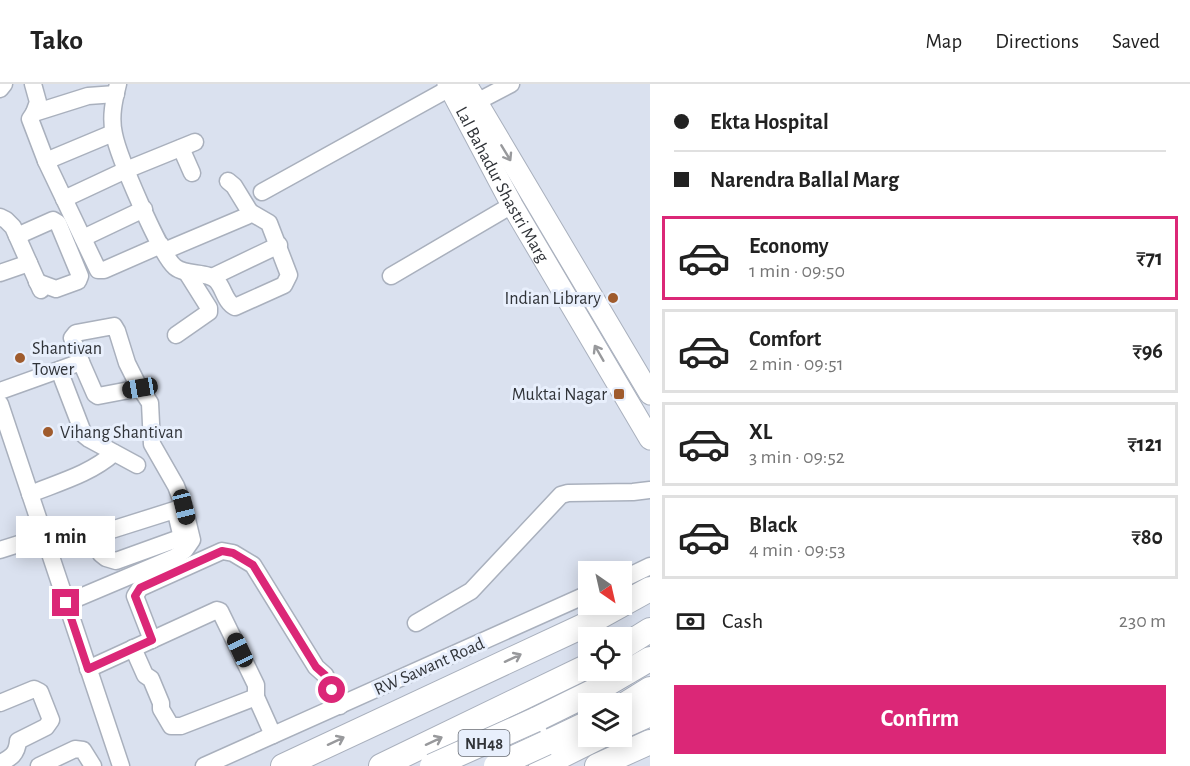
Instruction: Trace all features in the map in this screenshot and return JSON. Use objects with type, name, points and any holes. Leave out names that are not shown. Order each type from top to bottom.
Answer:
[{"type":"highway","points":[[283,766],[583,626],[650,589]]},
{"type":"highway","points":[[632,641],[650,630]]},
{"type":"highway","name":"NH48","points":[[432,766],[535,720],[650,659]]},
{"type":"highway","points":[[381,766],[578,671]]},
{"type":"highway","points":[[632,700],[650,689]]},
{"type":"highway","points":[[519,701],[545,757],[578,745]]},
{"type":"highway","points":[[632,722],[650,714]]},
{"type":"highway","name":"NH48","points":[[496,766],[545,757],[578,731]]},
{"type":"highway","points":[[597,766],[650,742]]},
{"type":"main road","name":"Lal Bahadur Shastri Marg","points":[[461,93],[512,205],[650,439]]},
{"type":"main road","name":"Lal Bahadur Shastri Marg","points":[[461,93],[648,386]]},
{"type":"street","points":[[0,89],[4,84]]},
{"type":"street","points":[[33,84],[38,102],[30,119],[46,160],[98,270],[105,270],[247,216],[250,212]]},
{"type":"street","points":[[262,192],[461,93],[511,84]]},
{"type":"street","points":[[34,113],[117,89],[112,108],[113,133],[126,170],[162,248],[174,266],[187,273],[217,280],[230,305],[235,307],[284,285],[288,275],[279,245],[269,223],[250,212],[234,186],[228,181]]},
{"type":"street","points":[[46,160],[113,133]]},
{"type":"street","points":[[64,199],[126,170],[184,155]]},
{"type":"street","points":[[391,276],[512,205]]},
{"type":"street","points":[[83,238],[144,209]]},
{"type":"street","points":[[0,216],[13,227],[40,289],[56,289],[78,281],[80,276],[58,223],[53,220],[17,236]]},
{"type":"street","points":[[212,277],[279,245]]},
{"type":"street","points":[[0,273],[29,263]]},
{"type":"street","points":[[176,335],[209,312],[210,308],[187,273]]},
{"type":"street","points":[[140,388],[98,396],[95,394],[72,338],[76,333],[114,326],[127,363],[150,403],[152,444],[176,486],[179,509],[181,536],[116,561],[101,554],[100,538],[108,531],[179,509]]},
{"type":"street","points":[[0,391],[81,362]]},
{"type":"street","points":[[59,370],[84,435],[137,465]]},
{"type":"street","points":[[0,404],[121,766]]},
{"type":"street","points":[[30,494],[102,464],[114,453]]},
{"type":"street","points":[[416,623],[471,591],[561,495],[650,490]]},
{"type":"street","points":[[66,603],[175,557],[185,550],[192,540],[179,509]]},
{"type":"street","points":[[0,550],[44,536]]},
{"type":"street","points":[[152,640],[135,596],[140,588],[222,551],[233,553],[253,565],[316,667],[325,675],[340,706]]},
{"type":"street","points":[[632,575],[650,567]]},
{"type":"street","name":"RW Sawant Road","points":[[204,766],[578,599]]},
{"type":"street","points":[[88,669],[217,610],[220,611],[256,685],[256,697],[273,735]]},
{"type":"street","points":[[133,648],[146,675],[151,679],[161,703],[161,709],[171,726],[181,726],[256,697]]},
{"type":"street","points":[[0,704],[34,689],[40,692],[51,720],[46,727],[18,741],[17,749],[12,757],[0,763]]},
{"type":"street","points":[[39,766],[75,749],[83,750],[93,766]]},
{"type":"place","name":"Indian Library","points":[[613,298]]},
{"type":"place","name":"Shantivan Tower","points":[[20,358]]},
{"type":"place","name":"Muktai Nagar","points":[[619,394]]},
{"type":"place","name":"Vihang Shantivan","points":[[48,432]]},
{"type":"route","points":[[66,603],[88,669],[152,640],[135,596],[140,588],[222,551],[233,553],[253,565],[316,667],[325,675],[332,690]]}]
